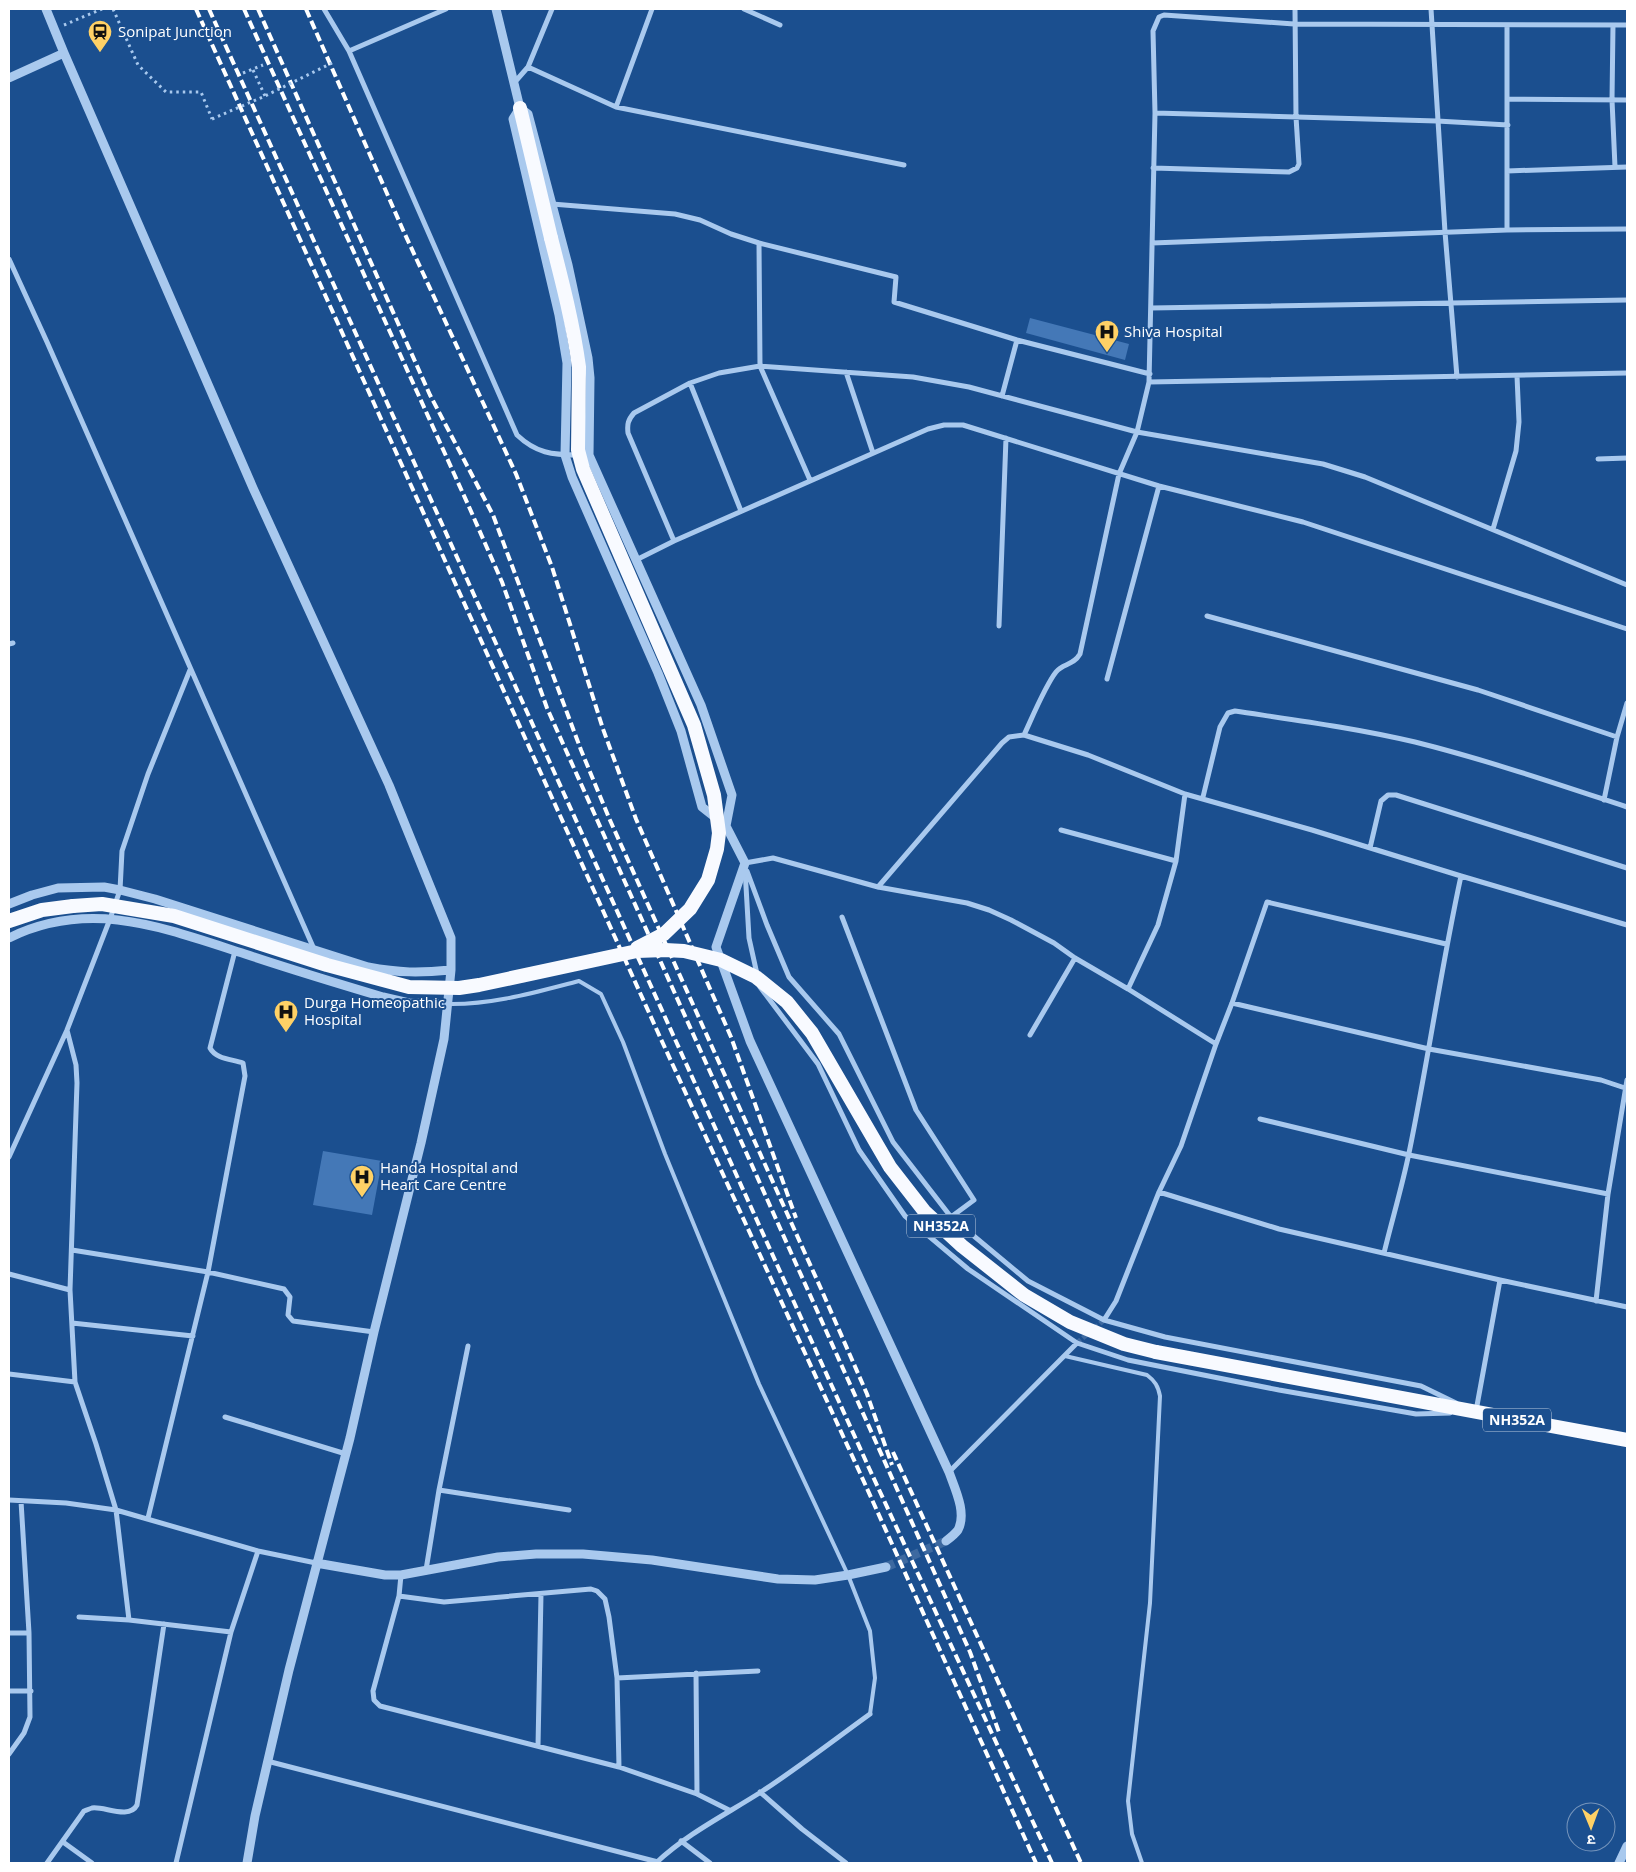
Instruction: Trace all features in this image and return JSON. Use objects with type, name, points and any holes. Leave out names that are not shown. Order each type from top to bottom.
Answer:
[{"type":"highway","points":[[520,108],[568,305],[577,353],[579,366],[578,450],[583,469],[694,725],[714,795],[719,833],[717,849],[708,880],[690,909],[664,934],[622,954]]},
{"type":"highway","name":"NH352A","points":[[9,921],[42,910],[73,906],[102,904],[135,909],[174,916],[327,965],[409,987],[434,989],[479,985],[637,950],[665,950],[703,955],[739,968],[772,989],[787,1002],[812,1033],[890,1167],[925,1212],[962,1246],[1024,1295],[1070,1322],[1124,1344],[1156,1352],[1627,1440]]},
{"type":"street","points":[[46,9],[253,488],[389,785],[451,938],[451,970],[444,1040],[346,1454],[316,1563],[267,1761],[254,1816],[247,1863]]},
{"type":"street","points":[[324,9],[350,51],[518,435],[527,444],[544,453],[588,455]]},
{"type":"street","points":[[350,51],[446,9]]},
{"type":"street","points":[[496,9],[520,108],[528,114],[552,204],[588,358],[590,378],[588,455],[701,705],[732,795],[726,826]]},
{"type":"street","points":[[513,83],[528,67],[552,9]]},
{"type":"street","points":[[616,107],[652,9]]},
{"type":"street","points":[[744,9],[780,25]]},
{"type":"street","points":[[1153,168],[1289,172],[1295,170],[1298,164],[1295,9]]},
{"type":"street","points":[[1431,9],[1437,121],[1457,377]]},
{"type":"street","points":[[1024,735],[1054,674],[1063,666],[1073,663],[1080,654],[1119,474],[1137,432],[1149,382],[1154,114],[1153,31],[1159,17],[1164,15],[1294,24],[1627,26]]},
{"type":"street","points":[[1613,25],[1612,100],[1615,167]]},
{"type":"street","points":[[1507,26],[1507,230]]},
{"type":"street","points":[[9,78],[64,53]]},
{"type":"street","points":[[528,67],[616,107],[904,165]]},
{"type":"street","points":[[1508,99],[1627,100]]},
{"type":"street","points":[[520,108],[514,119],[559,315],[567,363],[565,455],[572,477],[678,723],[702,807],[726,826],[745,863],[767,925],[789,977],[839,1034],[893,1142],[951,1217],[1028,1281],[1104,1320],[1165,1337],[1421,1386],[1476,1412]]},
{"type":"street","points":[[1154,114],[1437,121],[1508,125]]},
{"type":"street","points":[[1507,171],[1627,167]]},
{"type":"street","points":[[552,204],[675,214],[700,220],[731,234],[759,243],[896,277],[894,302],[1017,340],[1150,374]]},
{"type":"street","points":[[1152,243],[1507,230],[1627,229]]},
{"type":"street","points":[[759,243],[760,366],[810,480]]},
{"type":"street","points":[[9,259],[314,950]]},
{"type":"street","points":[[1151,308],[1627,300]]},
{"type":"street","points":[[1002,396],[1017,340]]},
{"type":"street","points":[[674,541],[628,433],[627,424],[634,413],[690,383],[719,373],[760,366],[913,376],[969,387],[1137,432],[1323,464],[1365,477],[1627,585]]},
{"type":"street","points":[[846,372],[873,453]]},
{"type":"street","points":[[1149,382],[1627,373]]},
{"type":"street","points":[[1493,529],[1516,451],[1519,422],[1517,376]]},
{"type":"street","points":[[690,383],[741,511]]},
{"type":"street","points":[[636,560],[674,541],[928,429],[944,425],[963,425],[1158,486],[1303,522],[1627,629]]},
{"type":"street","points":[[999,626],[1006,438]]},
{"type":"street","points":[[1598,459],[1627,458]]},
{"type":"street","points":[[1107,679],[1158,486]]},
{"type":"street","points":[[1207,616],[1478,690],[1617,737]]},
{"type":"street","points":[[9,1157],[67,1030],[110,919],[120,890],[122,851],[148,774],[190,670]]},
{"type":"street","points":[[1604,800],[1617,737],[1627,703]]},
{"type":"street","points":[[1202,797],[1220,727],[1228,713],[1235,711],[1369,732],[1415,742],[1484,760],[1627,807]]},
{"type":"street","points":[[878,887],[1002,743],[1009,737],[1024,735],[1088,755],[1185,794],[1202,797],[1627,925]]},
{"type":"street","points":[[1128,989],[1158,925],[1176,861],[1185,794]]},
{"type":"street","points":[[1370,848],[1381,801],[1388,795],[1627,868]]},
{"type":"street","points":[[1061,830],[1176,861]]},
{"type":"street","points":[[745,863],[773,858],[878,887],[989,910],[1034,931],[1216,1044]]},
{"type":"street","points":[[745,863],[749,938],[760,988],[818,1064],[859,1150],[905,1216],[968,1269],[1077,1343],[1128,1360],[1279,1390],[1416,1414],[1476,1412]]},
{"type":"street","points":[[745,863],[716,948],[750,1041],[949,1472],[959,1498],[960,1523],[957,1532],[946,1541]]},
{"type":"street","points":[[1384,1253],[1409,1155],[1446,944],[1461,876]]},
{"type":"street","points":[[9,904],[58,888],[104,887],[155,899],[368,967],[395,972],[420,973],[451,970]]},
{"type":"street","points":[[1104,1320],[1119,1294],[1159,1192],[1181,1146],[1267,902],[1446,944]]},
{"type":"street","points":[[842,917],[916,1110],[974,1200],[951,1217]]},
{"type":"street","points":[[9,938],[27,929],[52,922],[78,918],[110,919],[157,927],[383,998],[409,1003],[447,1004]]},
{"type":"street","points":[[148,1518],[208,1272],[245,1076],[243,1063],[218,1056],[210,1048],[235,951]]},
{"type":"street","points":[[1030,1035],[1075,958]]},
{"type":"street","points":[[1232,1003],[1429,1049],[1601,1080],[1625,1088]]},
{"type":"street","points":[[67,1030],[76,1065],[77,1083],[70,1290],[75,1382],[116,1510],[129,1620]]},
{"type":"street","points":[[1596,1301],[1608,1194],[1627,1080]]},
{"type":"street","points":[[1260,1119],[1409,1155],[1608,1194]]},
{"type":"street","points":[[1159,1192],[1278,1229],[1627,1307]]},
{"type":"street","points":[[72,1250],[208,1272],[284,1290],[290,1297],[288,1315],[293,1321],[374,1332]]},
{"type":"street","points":[[9,1274],[70,1290]]},
{"type":"street","points":[[1476,1412],[1500,1280]]},
{"type":"street","points":[[72,1323],[193,1336]]},
{"type":"street","points":[[949,1472],[1077,1343]]},
{"type":"street","points":[[426,1570],[439,1490],[468,1346]]},
{"type":"street","points":[[9,1374],[75,1382]]},
{"type":"street","points":[[225,1417],[346,1454]]},
{"type":"street","points":[[439,1490],[569,1510]]},
{"type":"street","points":[[9,1500],[66,1503],[116,1510],[258,1551],[385,1575],[402,1575],[498,1557],[536,1554],[583,1554],[652,1560],[778,1579],[815,1580],[886,1567]]},
{"type":"street","points":[[9,1754],[28,1726],[30,1717],[29,1634],[22,1500]]},
{"type":"street","points":[[176,1863],[231,1632],[258,1551]]},
{"type":"street","points":[[402,1575],[399,1596],[373,1692],[374,1700],[386,1708],[619,1767],[697,1794],[730,1810]]},
{"type":"street","points":[[399,1596],[444,1602],[591,1589],[597,1591],[605,1598],[617,1678],[619,1767]]},
{"type":"street","points":[[538,1746],[542,1594]]},
{"type":"street","points":[[79,1617],[129,1620],[231,1632]]},
{"type":"street","points":[[47,1863],[84,1812],[92,1808],[126,1812],[132,1811],[137,1805],[164,1624]]},
{"type":"street","points":[[9,1633],[29,1634]]},
{"type":"street","points":[[617,1678],[696,1673],[758,1672]]},
{"type":"street","points":[[696,1673],[697,1794]]},
{"type":"street","points":[[9,1691],[31,1691]]},
{"type":"street","points":[[267,1761],[657,1862],[681,1841],[760,1792],[870,1714]]},
{"type":"street","points":[[760,1792],[802,1829],[846,1863]]},
{"type":"street","points":[[681,1841],[710,1863]]},
{"type":"street","points":[[62,1842],[92,1863]]},
{"type":"street","points":[[1619,1863],[1627,1846]]},
{"type":"lane","points":[[447,1004],[502,1000],[579,981],[601,994],[623,1042],[759,1384],[848,1575],[870,1631],[875,1678],[870,1714]]},
{"type":"lane","points":[[1065,1356],[1147,1375],[1154,1380],[1160,1396],[1150,1603],[1128,1801],[1132,1834],[1142,1863]]},
{"type":"path","points":[[54,29],[102,9]]},
{"type":"path","points":[[113,9],[138,65],[166,92],[201,92],[212,119],[265,96],[334,62]]},
{"type":"path","points":[[242,73],[263,65]]},
{"type":"path","points":[[253,70],[265,96]]},
{"type":"building","points":[[1030,318],[1129,344],[1125,360],[1026,333]]},
{"type":"building","points":[[323,1151],[382,1161],[372,1215],[313,1205]]},
{"type":"tunnel","points":[[1077,1343],[1104,1320]]},
{"type":"tunnel","points":[[886,1567],[946,1541]]},
{"type":"railway","points":[[196,9],[660,1037],[1036,1863]]},
{"type":"railway","points":[[209,9],[869,1468],[1052,1863]]},
{"type":"railway","points":[[244,9],[502,582],[547,708],[970,1652],[1000,1735]]},
{"type":"railway","points":[[258,9],[430,395],[493,515],[581,750],[609,818],[822,1291],[867,1394],[892,1465]]},
{"type":"railway","points":[[306,9],[403,230],[516,474],[552,567],[603,729],[636,819],[731,1037],[796,1218]]},
{"type":"railway","points":[[893,1452],[1081,1863]]},
{"type":"place","name":"Sonipat Junction","points":[[100,53]]},
{"type":"place","name":"Shiva Hospital","points":[[1107,353]]},
{"type":"place","name":"Durga Homeopathic Hospital","points":[[286,1033]]},
{"type":"place","name":"Handa Hospital and Heart Care Centre","points":[[362,1198]]}]
